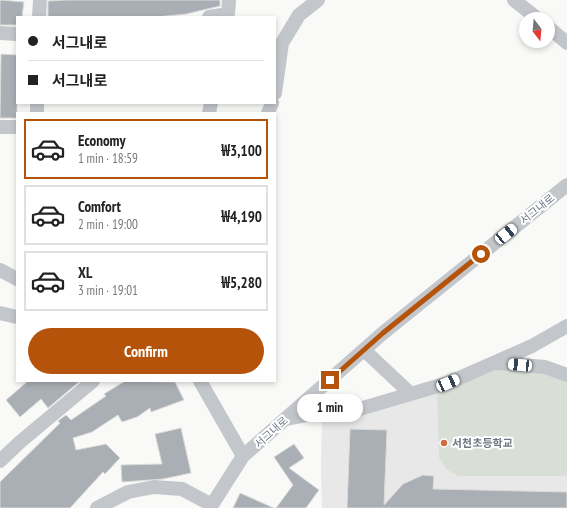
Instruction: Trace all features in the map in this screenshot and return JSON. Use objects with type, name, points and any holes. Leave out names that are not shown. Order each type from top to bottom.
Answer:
[{"type":"street","points":[[39,16],[40,0]]},
{"type":"street","points":[[228,16],[229,0]]},
{"type":"street","points":[[276,86],[282,43],[299,15],[318,0]]},
{"type":"street","points":[[514,0],[529,12]]},
{"type":"street","points":[[0,33],[16,34]]},
{"type":"street","points":[[555,33],[567,42]]},
{"type":"street","points":[[0,127],[16,127]]},
{"type":"street","name":"서그내로","points":[[211,507],[243,456],[364,350],[567,185]]},
{"type":"street","points":[[0,270],[16,278]]},
{"type":"street","points":[[0,314],[16,317]]},
{"type":"street","points":[[284,420],[322,412],[349,412],[448,383],[532,346],[567,326]]},
{"type":"street","points":[[364,350],[411,394]]},
{"type":"street","points":[[495,363],[545,367],[567,375]]},
{"type":"street","points":[[0,461],[20,442],[92,382]]},
{"type":"street","points":[[201,382],[243,456]]},
{"type":"street","points":[[97,508],[128,492],[154,488],[182,489],[211,507]]},
{"type":"shaded area","points":[[495,363],[567,375],[567,476],[458,476],[446,469],[439,457],[437,387]]},
{"type":"shaded area","name":"서천초등학교","points":[[567,375],[567,508],[322,508],[322,412],[448,383]]},
{"type":"building","points":[[0,0],[24,2],[22,16],[16,16],[16,25],[0,25]]},
{"type":"building","points":[[220,0],[220,6],[186,14],[166,16],[48,16],[48,1]]},
{"type":"building","points":[[1,54],[16,55],[16,118],[0,118]]},
{"type":"building","points":[[27,382],[79,382],[48,408],[41,399],[20,417],[6,400]]},
{"type":"building","points":[[123,382],[175,382],[184,400],[151,412],[150,408],[137,417],[122,422],[118,415],[92,432],[73,438],[76,450],[106,444],[120,458],[105,474],[103,472],[70,508],[0,508],[0,482],[60,423],[58,421],[66,415],[71,420],[106,396],[104,394]]},
{"type":"building","points":[[181,428],[191,473],[163,479],[122,482],[121,465],[162,464],[155,434]]},
{"type":"building","name":"서천초등학교","points":[[350,429],[387,430],[384,505],[403,484],[423,475],[434,476],[433,489],[567,492],[567,508],[347,508]]},
{"type":"building","points":[[294,444],[304,458],[289,468],[319,490],[306,508],[276,508],[293,485],[274,457]]},
{"type":"building","points":[[240,493],[274,508],[233,508]]},
{"type":"place","name":"서천초등학교","points":[[444,443]]},
{"type":"route","points":[[330,380],[383,333],[481,254]]}]
